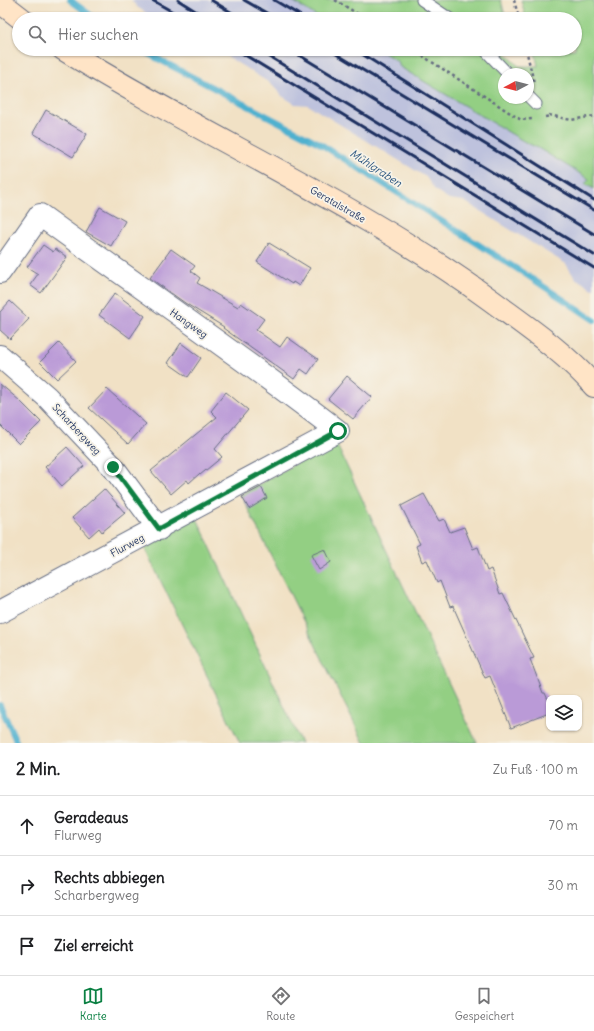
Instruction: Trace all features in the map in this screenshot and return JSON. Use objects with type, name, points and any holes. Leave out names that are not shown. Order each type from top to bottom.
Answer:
[{"type":"street","points":[[0,2],[13,12]]},
{"type":"street","name":"Geratalstraße","points":[[74,56],[113,80],[258,158],[396,237],[470,285],[519,321],[563,356],[594,386]]},
{"type":"street","name":"Hangweg","points":[[0,272],[40,215],[179,316],[277,384],[338,431]]},
{"type":"street","name":"Scharbergweg","points":[[0,356],[47,397],[113,467],[159,529]]},
{"type":"street","name":"Flurweg","points":[[0,612],[159,529],[338,431]]},
{"type":"lane","points":[[422,0],[440,12]]},
{"type":"lane","points":[[491,56],[502,68]]},
{"type":"path","points":[[335,0],[355,12]]},
{"type":"path","points":[[514,0],[517,12]]},
{"type":"path","points":[[423,56],[521,120],[536,118]]},
{"type":"path","points":[[528,56],[530,68]]},
{"type":"path","points":[[534,102],[551,116]]},
{"type":"path","points":[[543,117],[551,116],[571,120],[593,116]]},
{"type":"shaded area","points":[[131,0],[291,0],[310,12],[145,12],[137,7]]},
{"type":"shaded area","points":[[226,56],[389,56],[397,61],[400,67],[589,179],[586,184],[594,189],[594,289],[575,278],[566,264],[464,201],[449,199],[435,190],[426,177],[308,105],[295,104],[282,96],[273,85]]},
{"type":"green space","points":[[291,0],[501,0],[504,12],[310,12]]},
{"type":"green space","points":[[521,0],[594,0],[594,189],[585,184],[589,179],[400,67],[397,61],[389,56],[508,56],[519,66],[538,66],[536,56],[582,56],[582,12],[524,12]]},
{"type":"green space","points":[[335,441],[477,743],[364,743],[241,495]]},
{"type":"green space","points":[[195,514],[301,743],[240,743],[145,549]]},
{"type":"building","points":[[46,110],[87,134],[73,157],[33,133]]},
{"type":"building","points":[[100,207],[125,221],[111,246],[86,232]]},
{"type":"building","points":[[269,243],[310,268],[299,286],[293,282],[292,284],[257,262]]},
{"type":"building","points":[[43,245],[53,252],[55,249],[67,257],[41,293],[30,285],[38,274],[27,267]]},
{"type":"building","points":[[171,249],[195,266],[191,271],[200,278],[197,283],[238,307],[241,303],[264,319],[256,330],[280,347],[287,337],[318,359],[308,374],[301,369],[294,379],[223,328],[224,327],[185,303],[150,278]]},
{"type":"building","points":[[115,293],[145,316],[130,338],[99,315]]},
{"type":"building","points":[[10,301],[29,319],[10,339],[0,330],[0,312]]},
{"type":"building","points":[[59,343],[76,361],[57,379],[40,362]]},
{"type":"building","points":[[181,343],[201,358],[188,377],[168,363]]},
{"type":"building","points":[[347,376],[372,397],[353,419],[328,399]]},
{"type":"building","points":[[0,384],[41,422],[19,444],[0,425]]},
{"type":"building","points":[[107,389],[146,424],[128,444],[89,408]]},
{"type":"building","points":[[226,392],[248,410],[215,449],[222,457],[189,483],[187,480],[171,494],[151,471],[217,417],[211,411]]},
{"type":"building","points":[[67,447],[84,466],[62,486],[45,467]]},
{"type":"building","points":[[261,487],[267,498],[249,509],[242,497]]},
{"type":"building","points":[[104,489],[125,513],[102,532],[99,528],[89,537],[72,518]]},
{"type":"building","points":[[424,494],[439,521],[444,519],[450,532],[464,527],[473,549],[478,547],[487,571],[491,569],[500,594],[503,593],[534,658],[530,659],[543,693],[546,695],[546,714],[511,728],[490,676],[485,678],[453,606],[450,607],[440,581],[437,583],[427,560],[422,562],[416,546],[420,544],[401,506]]},
{"type":"building","points":[[325,549],[331,562],[319,570],[311,555]]},
{"type":"waterway","name":"Mühlgraben","points":[[70,0],[86,12]]},
{"type":"waterway","name":"Mühlgraben","points":[[152,56],[319,143],[525,274],[594,320]]},
{"type":"waterway","points":[[0,705],[17,743]]},
{"type":"railway","points":[[152,0],[173,12]]},
{"type":"railway","points":[[178,0],[197,12]]},
{"type":"railway","points":[[211,0],[231,12]]},
{"type":"railway","points":[[244,0],[265,12]]},
{"type":"railway","points":[[274,0],[294,12]]},
{"type":"railway","points":[[246,56],[594,268]]},
{"type":"railway","points":[[268,56],[594,255]]},
{"type":"railway","points":[[301,56],[594,234]]},
{"type":"railway","points":[[340,56],[594,210]]},
{"type":"railway","points":[[365,56],[594,200]]},
{"type":"route","points":[[113,467],[159,529],[338,431]]}]
